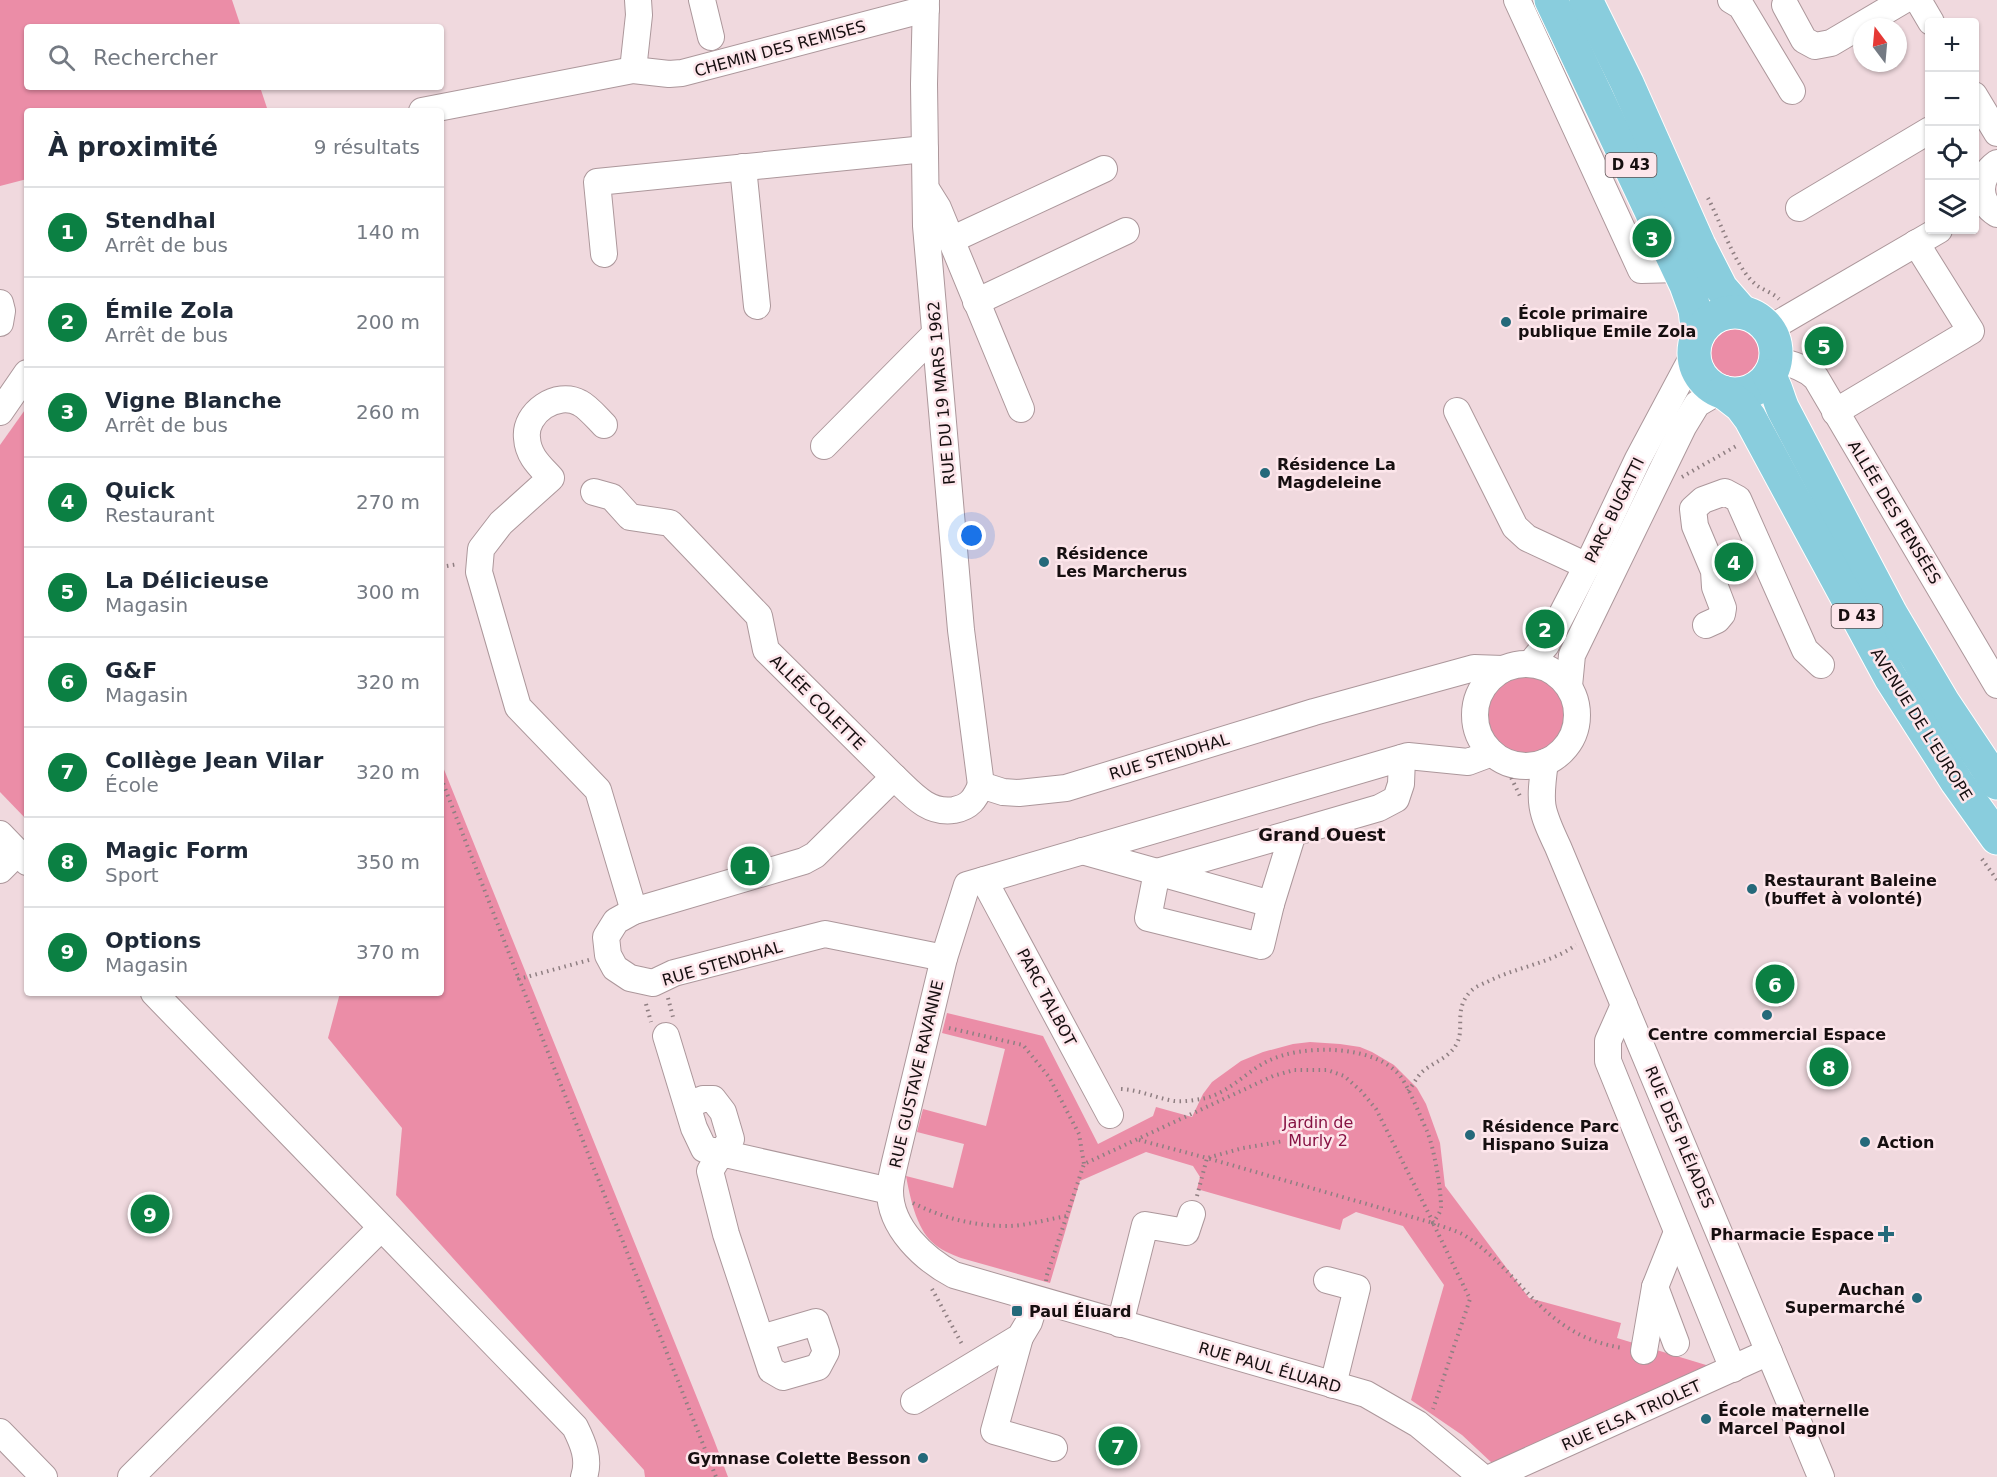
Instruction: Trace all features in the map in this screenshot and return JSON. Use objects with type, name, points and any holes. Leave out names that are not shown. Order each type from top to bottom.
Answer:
[{"type":"main road","name":"D 43","points":[[1551,0],[1679,269],[1695,310],[1696,345]]},
{"type":"main road","name":"D 43","points":[[1586,0],[1627,83],[1699,245],[1721,288],[1764,314]]},
{"type":"main road","points":[[1731,312],[1764,314],[1775,342],[1772,369],[1762,384],[1744,393],[1721,392],[1711,386],[1699,372],[1696,345],[1712,319],[1731,312]]},
{"type":"main road","name":"AVENUE DE L'EUROPE","points":[[1772,369],[1776,393],[1783,409],[1891,614],[1943,702],[1993,767]]},
{"type":"main road","name":"AVENUE DE L'EUROPE","points":[[1721,392],[1746,412],[1755,426],[1890,677],[1957,782],[1997,838]]},
{"type":"main road","points":[[1890,677],[1906,682],[1923,698],[1950,742],[1961,752],[1993,767]]},
{"type":"street","points":[[633,69],[639,15],[638,0]]},
{"type":"street","points":[[702,0],[711,37]]},
{"type":"street","points":[[1516,0],[1641,270],[1679,269]]},
{"type":"street","points":[[1731,0],[1741,6],[1792,92]]},
{"type":"street","points":[[1785,5],[1804,40],[1815,46],[1830,43],[1904,0]]},
{"type":"street","points":[[1918,0],[1929,18]]},
{"type":"street","name":"CHEMIN DES REMISES","points":[[437,108],[633,69],[682,74],[926,5]]},
{"type":"street","name":"RUE DU 19 MARS 1962","points":[[926,5],[924,84],[926,226],[962,630],[981,785]]},
{"type":"street","points":[[1979,105],[1997,133]]},
{"type":"street","points":[[1799,208],[1925,132]]},
{"type":"street","points":[[604,254],[597,182],[925,149]]},
{"type":"street","points":[[1985,209],[1981,184],[1984,175],[1997,163]]},
{"type":"street","points":[[743,167],[757,306]]},
{"type":"street","points":[[951,240],[1104,169]]},
{"type":"street","points":[[925,187],[938,208],[1021,409]]},
{"type":"street","points":[[976,302],[1126,231]]},
{"type":"street","points":[[1764,314],[1932,234]]},
{"type":"street","points":[[1835,412],[1971,331],[1916,243]]},
{"type":"street","points":[[0,303],[2,311],[0,323]]},
{"type":"street","points":[[824,446],[935,334]]},
{"type":"street","name":"PARC BUGATTI","points":[[1531,663],[1546,645],[1587,566],[1632,470],[1696,345]]},
{"type":"street","name":"ALLÉE DES PENSÉES","points":[[1772,369],[1790,363],[1811,373],[1816,378],[1997,685]]},
{"type":"street","points":[[0,412],[24,377]]},
{"type":"street","name":"PARC BUGATTI","points":[[1569,686],[1572,655],[1671,450],[1694,408],[1712,393],[1721,392]]},
{"type":"street","points":[[604,425],[579,402],[564,399],[545,405],[533,415],[526,437],[533,459],[551,478],[501,523],[481,549],[479,572],[518,708],[598,790],[634,911]]},
{"type":"street","points":[[1457,411],[1515,527],[1527,538],[1587,566]]},
{"type":"street","name":"ALLÉE COLETTE","points":[[594,492],[612,497],[630,517],[670,523],[759,616],[766,650],[894,777]]},
{"type":"street","points":[[1706,625],[1717,620],[1724,608],[1715,587],[1714,572],[1695,526],[1693,509],[1703,500],[1725,492],[1738,499],[1804,650],[1821,665]]},
{"type":"street","points":[[1531,663],[1546,667],[1559,675],[1569,686],[1576,702],[1578,720],[1573,736],[1564,750],[1545,762],[1534,766],[1517,766],[1503,761],[1492,753],[1481,740],[1475,724],[1475,708],[1480,692],[1489,678],[1503,669],[1517,664],[1531,663]]},
{"type":"street","name":"RUE STENDHAL","points":[[981,785],[1018,794],[1066,788],[1314,712],[1474,668],[1503,669]]},
{"type":"street","points":[[944,958],[967,885],[1408,756],[1468,762],[1492,753]]},
{"type":"street","points":[[1157,872],[1379,807],[1396,799],[1401,784],[1402,758]]},
{"type":"street","name":"RUE DES PLÉIADES","points":[[1545,762],[1540,794],[1544,816],[1821,1477]]},
{"type":"street","points":[[1957,782],[1993,767]]},
{"type":"street","points":[[608,955],[606,938],[616,921],[634,911],[804,861],[815,855],[894,777],[924,804],[942,811],[966,806],[975,799],[981,785]]},
{"type":"street","points":[[1157,872],[1148,918],[1262,946],[1271,904],[1293,833]]},
{"type":"street","points":[[0,834],[15,861]]},
{"type":"street","points":[[1082,851],[1271,904]]},
{"type":"street","name":"PARC TALBOT","points":[[984,880],[1105,1106]]},
{"type":"street","name":"RUE STENDHAL","points":[[608,955],[615,968],[630,978],[651,979],[825,934],[944,958]]},
{"type":"street","name":"RUE GUSTAVE RAVANNE","points":[[890,1191],[944,958]]},
{"type":"street","points":[[156,996],[575,1427],[585,1447],[584,1477]]},
{"type":"street","points":[[1624,1005],[1608,1041],[1608,1061],[1733,1369]]},
{"type":"street","points":[[666,1036],[694,1128],[704,1149],[890,1191]]},
{"type":"street","points":[[721,1153],[710,1171],[726,1234],[761,1338]]},
{"type":"street","name":"RUE PAUL ÉLUARD","points":[[890,1191],[892,1207],[909,1239],[934,1264],[954,1275],[1366,1394],[1426,1430],[1482,1477]]},
{"type":"street","points":[[1120,1324],[1145,1225],[1186,1233],[1192,1214]]},
{"type":"street","points":[[131,1477],[381,1228]]},
{"type":"street","points":[[1644,1351],[1655,1287],[1677,1232]]},
{"type":"street","points":[[1327,1280],[1357,1288],[1333,1385]]},
{"type":"street","points":[[1655,1287],[1676,1343]]},
{"type":"street","points":[[1041,1301],[1020,1337],[993,1431],[1054,1449]]},
{"type":"street","points":[[914,1401],[1020,1337]]},
{"type":"street","name":"RUE ELSA TRIOLET","points":[[1491,1477],[1769,1352]]},
{"type":"street","points":[[0,1432],[44,1477]]},
{"type":"path","points":[[1707,195],[1738,260],[1750,279],[1758,287],[1777,296],[1764,314]]},
{"type":"path","points":[[1672,483],[1737,445]]},
{"type":"path","points":[[444,786],[716,1477]]},
{"type":"path","points":[[1408,1092],[1422,1072],[1447,1056],[1456,1045],[1460,1037],[1459,1020],[1463,1002],[1472,990],[1525,966],[1555,958],[1576,946],[1591,927]]},
{"type":"path","points":[[519,979],[608,955]]},
{"type":"path","points":[[651,979],[676,1026],[666,1036],[652,1026],[651,979]]},
{"type":"path","points":[[928,1024],[1023,1045],[1049,1077],[1079,1134],[1084,1164],[1047,1275],[1041,1301]]},
{"type":"path","points":[[1105,1106],[1121,1089],[1136,1090],[1174,1101],[1209,1097],[1240,1081],[1268,1060],[1302,1050],[1344,1051],[1370,1056],[1387,1065],[1401,1077],[1433,1145],[1441,1209],[1433,1223]]},
{"type":"path","points":[[1084,1164],[1273,1076],[1293,1070],[1327,1070],[1344,1076],[1376,1109],[1470,1299],[1426,1430]]},
{"type":"path","points":[[1138,1140],[1433,1223],[1461,1233],[1478,1245],[1552,1318],[1585,1338],[1606,1346],[1644,1351]]},
{"type":"path","points":[[1207,1158],[1284,1141]]},
{"type":"path","points":[[1192,1214],[1207,1158]]},
{"type":"path","points":[[890,1191],[933,1213],[964,1222],[1009,1226],[1067,1216]]},
{"type":"path","points":[[932,1287],[973,1365]]},
{"type":"green space","points":[[0,0],[232,0],[240,24],[24,24],[24,90],[261,90],[267,108],[24,108],[24,180],[0,186]]},
{"type":"green space","points":[[1735,324],[1751,329],[1759,337],[1764,353],[1759,369],[1751,377],[1735,382],[1719,377],[1711,369],[1706,353],[1711,337],[1719,329]]},
{"type":"green space","points":[[24,411],[24,817],[0,792],[0,445]]},
{"type":"green space","points":[[1524,672],[1540,676],[1554,685],[1563,699],[1567,715],[1563,731],[1554,745],[1540,754],[1524,758],[1508,754],[1494,745],[1485,731],[1481,715],[1485,699],[1494,685],[1508,676]]},
{"type":"green space","points":[[444,769],[728,1477],[645,1477],[644,1470],[396,1195],[402,1128],[328,1038],[339,996],[444,996]]},
{"type":"green space","name":"Jardin de Murly 2","points":[[947,1013],[1043,1036],[1098,1144],[1153,1116],[1156,1107],[1192,1117],[1203,1094],[1212,1082],[1241,1061],[1263,1052],[1310,1042],[1360,1047],[1372,1052],[1394,1065],[1417,1088],[1426,1104],[1440,1143],[1445,1186],[1529,1298],[1621,1323],[1617,1338],[1716,1368],[1492,1463],[1462,1435],[1411,1400],[1444,1285],[1403,1226],[1356,1212],[1343,1219],[1340,1230],[1197,1189],[1200,1177],[1193,1166],[1146,1152],[1080,1181],[1050,1283],[961,1258],[942,1250],[926,1236],[922,1228],[909,1193],[906,1176],[953,1188],[964,1144],[917,1132],[923,1109],[986,1126],[1005,1049],[942,1033]]},
{"type":"place","name":"Vigne Blanche","points":[[1652,238]]},
{"type":"place","name":"École primaire publique Emile Zola","points":[[1506,322]]},
{"type":"place","name":"La Délicieuse","points":[[1824,346]]},
{"type":"place","name":"Résidence La Magdeleine","points":[[1265,473]]},
{"type":"place","name":"Résidence Les Marcherus","points":[[1044,562]]},
{"type":"place","name":"Quick","points":[[1734,562]]},
{"type":"place","name":"Émile Zola","points":[[1545,629]]},
{"type":"place","name":"Stendhal","points":[[750,866]]},
{"type":"place","name":"Restaurant Baleine (buffet à volonté)","points":[[1752,889]]},
{"type":"place","name":"G&F","points":[[1775,984]]},
{"type":"place","name":"Centre commercial Espace","points":[[1767,1015]]},
{"type":"place","name":"Magic Form","points":[[1829,1067]]},
{"type":"place","name":"Résidence Parc Hispano Suiza","points":[[1470,1135]]},
{"type":"place","name":"Action","points":[[1865,1142]]},
{"type":"place","name":"Options","points":[[150,1214]]},
{"type":"place","name":"Pharmacie Espace","points":[[1886,1234]]},
{"type":"place","name":"Auchan Supermarché","points":[[1917,1298]]},
{"type":"place","name":"Paul Éluard","points":[[1017,1311]]},
{"type":"place","name":"École maternelle Marcel Pagnol","points":[[1706,1419]]},
{"type":"place","name":"Collège Jean Vilar","points":[[1118,1446]]},
{"type":"place","name":"Gymnase Colette Besson","points":[[923,1458]]},
{"type":"district","name":"Grand Ouest","points":[[1322,835]]}]
